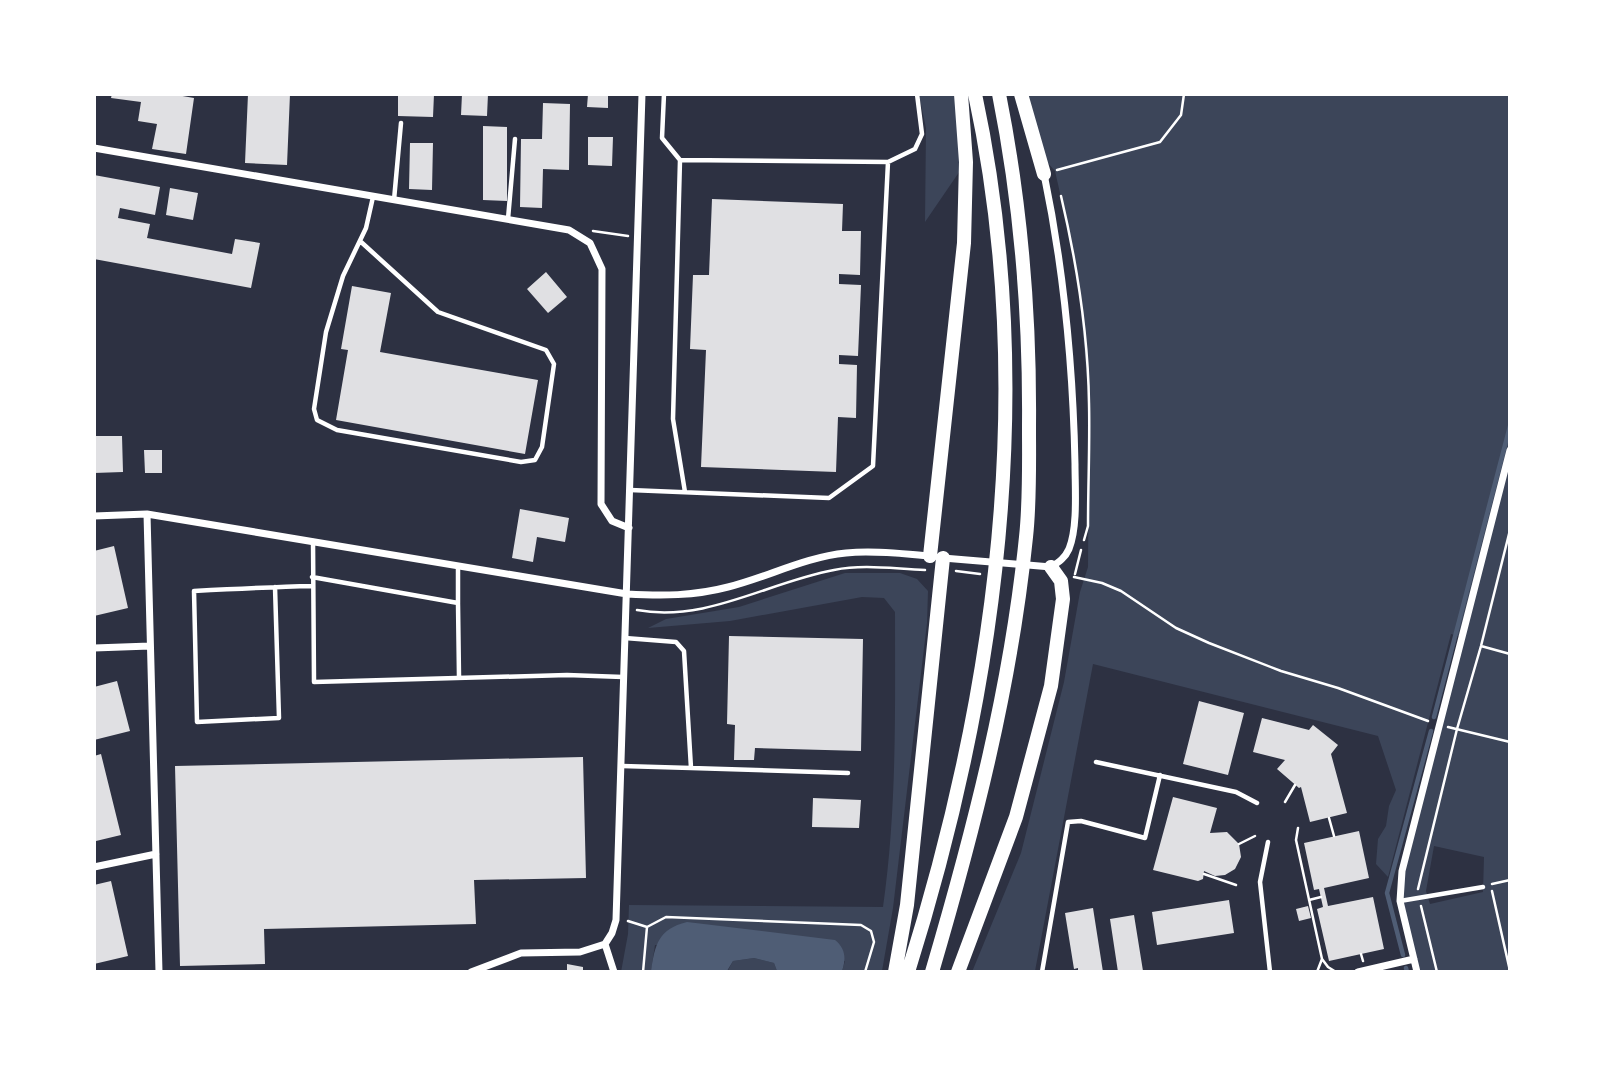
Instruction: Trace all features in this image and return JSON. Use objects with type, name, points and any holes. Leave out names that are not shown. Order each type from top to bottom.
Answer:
[{"type":"highway","points":[[895,971],[907,905],[964,243],[966,162],[961,94]]},
{"type":"highway","points":[[908,971],[943,854],[970,737],[991,615],[1000,529],[1006,441],[1003,302],[990,180],[975,94]]},
{"type":"highway","points":[[932,971],[968,847],[997,726],[1026,536],[1030,390],[1026,294],[1009,141],[999,94]]},
{"type":"highway","points":[[1021,94],[1044,174]]},
{"type":"highway","points":[[958,971],[1016,817],[1051,686],[1063,599],[1061,581],[1051,567]]},
{"type":"street","points":[[471,971],[521,953],[580,952],[605,944],[616,920],[642,94]]},
{"type":"street","points":[[94,148],[569,230],[590,243],[602,269],[601,505],[612,521],[629,527]]},
{"type":"street","points":[[94,516],[147,514],[627,594],[672,596],[701,593],[729,587],[785,567],[844,553],[870,552],[938,561],[1051,567],[1062,561],[1072,539],[1074,442],[1073,392],[1065,302],[1056,233],[1044,174]]},
{"type":"street","points":[[1417,971],[1401,901],[1402,871],[1510,450]]},
{"type":"street","points":[[147,514],[159,971]]},
{"type":"street","points":[[94,648],[150,646]]},
{"type":"street","points":[[94,867],[156,854]]},
{"type":"street","points":[[605,944],[614,971]]},
{"type":"street","points":[[1359,971],[1414,959]]},
{"type":"lane","points":[[664,94],[662,138],[680,160],[673,419],[685,492]]},
{"type":"lane","points":[[680,160],[888,162],[915,149],[922,134],[917,94]]},
{"type":"lane","points":[[394,200],[401,122]]},
{"type":"lane","points":[[508,220],[514,139]]},
{"type":"lane","points":[[630,489],[829,498],[873,466],[888,162]]},
{"type":"lane","points":[[360,241],[438,312],[546,350],[554,364],[542,447],[535,460],[521,462],[337,430],[317,419],[314,409],[326,332],[343,276],[366,228],[373,196]]},
{"type":"lane","points":[[313,541],[314,682],[566,675],[623,677]]},
{"type":"lane","points":[[458,566],[458,677]]},
{"type":"lane","points":[[312,578],[458,603]]},
{"type":"lane","points":[[275,587],[279,718],[197,722],[194,591],[275,587],[312,586]]},
{"type":"lane","points":[[625,638],[667,640],[676,642],[684,651],[691,768]]},
{"type":"lane","points":[[1097,762],[1236,792],[1257,803]]},
{"type":"lane","points":[[621,766],[848,773]]},
{"type":"lane","points":[[1042,971],[1068,822],[1082,821],[1145,838],[1160,775]]},
{"type":"lane","points":[[1268,842],[1260,882],[1270,971]]},
{"type":"lane","points":[[1401,901],[1483,887]]},
{"type":"path","points":[[1044,174],[1160,142],[1181,115],[1184,94]]},
{"type":"path","points":[[614,234],[626,235]]},
{"type":"path","points":[[1437,971],[1418,887],[1510,530]]},
{"type":"path","points":[[627,608],[680,612],[705,608],[799,579],[852,567],[938,561],[968,573]]},
{"type":"path","points":[[1074,577],[1102,583],[1121,591],[1176,628],[1281,671],[1338,688],[1438,724],[1510,742]]},
{"type":"path","points":[[1481,646],[1510,654]]},
{"type":"path","points":[[1285,802],[1296,785]]},
{"type":"path","points":[[1329,818],[1334,836]]},
{"type":"path","points":[[1298,828],[1296,840],[1322,959],[1328,967],[1336,971]]},
{"type":"path","points":[[1239,844],[1255,836]]},
{"type":"path","points":[[1204,874],[1236,885]]},
{"type":"path","points":[[1483,887],[1510,880]]},
{"type":"path","points":[[1490,885],[1510,971]]},
{"type":"path","points":[[1309,900],[1321,897]]},
{"type":"path","points":[[616,920],[647,927],[666,917],[862,925],[871,931],[874,942],[865,971]]},
{"type":"path","points":[[642,971],[647,927]]},
{"type":"path","points":[[1317,971],[1322,959]]},
{"type":"shaded area","points":[[919,95],[959,95],[966,162],[925,222],[926,128]]},
{"type":"shaded area","points":[[1026,95],[1509,95],[1509,971],[1418,971],[1400,884],[1462,637],[1451,634],[1388,877],[1376,864],[1378,839],[1386,826],[1389,806],[1396,790],[1378,736],[1093,664],[1035,971],[972,972],[1021,853],[1064,682],[1080,592],[1088,567],[1089,402],[1079,290],[1055,171],[1047,162]],"holes":[[[1434,846],[1484,857],[1483,892],[1430,904],[1426,891]]]},
{"type":"shaded area","points":[[845,573],[900,573],[917,579],[928,591],[927,623],[893,908],[882,971],[842,971],[845,961],[655,945],[651,971],[621,972],[628,934],[629,905],[883,907],[893,797],[895,686],[895,612],[884,598],[862,597],[730,621],[648,628],[666,619],[739,607]]},
{"type":"shaded area","points":[[687,922],[835,940],[844,954],[842,971],[777,971],[774,963],[754,958],[733,961],[727,971],[651,971],[660,939],[670,929]]},
{"type":"shaded area","points":[[754,958],[774,963],[777,971],[727,972],[733,961]]},
{"type":"building","points":[[112,94],[171,94],[194,98],[186,154],[152,149],[157,124],[138,121],[141,102],[111,98]]},
{"type":"building","points":[[248,94],[290,94],[287,165],[245,163]]},
{"type":"building","points":[[398,94],[434,94],[433,117],[398,116]]},
{"type":"building","points":[[462,94],[488,94],[487,116],[461,115]]},
{"type":"building","points":[[588,94],[608,94],[608,108],[587,107]]},
{"type":"building","points":[[543,103],[570,104],[569,170],[543,169],[542,208],[520,207],[521,139],[542,139]]},
{"type":"building","points":[[483,126],[507,127],[507,201],[483,200]]},
{"type":"building","points":[[588,137],[613,137],[612,166],[588,165]]},
{"type":"building","points":[[410,143],[433,143],[432,190],[409,189]]},
{"type":"building","points":[[94,175],[160,187],[155,215],[120,208],[118,218],[150,224],[147,238],[232,254],[235,239],[260,243],[251,288],[94,259]]},
{"type":"building","points":[[170,188],[198,193],[193,220],[166,215]]},
{"type":"building","points":[[712,199],[843,204],[842,231],[861,231],[860,275],[839,274],[839,284],[861,285],[858,356],[839,355],[839,364],[857,365],[856,418],[838,417],[836,472],[701,467],[706,350],[690,349],[693,275],[709,275]]},
{"type":"building","points":[[546,272],[567,297],[548,313],[527,289]]},
{"type":"building","points":[[352,286],[391,293],[380,352],[538,380],[525,454],[336,420],[348,350],[341,349]]},
{"type":"building","points":[[94,436],[122,436],[123,472],[94,473]]},
{"type":"building","points":[[144,450],[162,450],[162,473],[145,473]]},
{"type":"building","points":[[520,509],[569,518],[565,542],[537,537],[533,562],[512,558]]},
{"type":"building","points":[[114,546],[128,608],[94,616],[94,551]]},
{"type":"building","points":[[729,636],[863,639],[861,751],[755,748],[754,760],[734,760],[735,725],[727,724]]},
{"type":"building","points":[[117,681],[130,731],[94,740],[94,687]]},
{"type":"building","points":[[1199,701],[1244,713],[1228,775],[1183,764]]},
{"type":"building","points":[[1262,718],[1309,730],[1313,725],[1338,745],[1331,754],[1347,813],[1310,822],[1301,787],[1277,769],[1285,760],[1253,752]]},
{"type":"building","points":[[101,754],[121,835],[96,841],[94,756]]},
{"type":"building","points":[[583,757],[586,878],[474,880],[476,924],[264,929],[265,964],[180,966],[175,766]]},
{"type":"building","points":[[1173,797],[1217,808],[1210,833],[1227,832],[1239,844],[1241,857],[1235,869],[1225,875],[1215,876],[1204,871],[1203,879],[1198,881],[1153,870]]},
{"type":"building","points":[[813,798],[861,800],[859,828],[812,827]]},
{"type":"building","points":[[1359,831],[1369,878],[1324,888],[1328,906],[1373,897],[1384,949],[1329,961],[1317,909],[1323,907],[1319,889],[1314,890],[1304,843]]},
{"type":"building","points":[[111,881],[128,956],[94,964],[94,885]]},
{"type":"building","points":[[1229,900],[1234,933],[1157,945],[1152,912]]},
{"type":"building","points":[[1308,906],[1311,918],[1299,921],[1296,909]]},
{"type":"building","points":[[1093,908],[1103,972],[1078,972],[1078,968],[1074,969],[1065,913]]},
{"type":"building","points":[[1134,915],[1143,971],[1118,972],[1110,919]]},
{"type":"building","points":[[567,964],[583,967],[583,972],[567,972]]},
{"type":"waterway","points":[[1434,717],[1510,426]]},
{"type":"waterway","points":[[1403,955],[1387,893],[1431,731]]},
{"type":"waterway","points":[[1406,968],[1407,972]]}]
